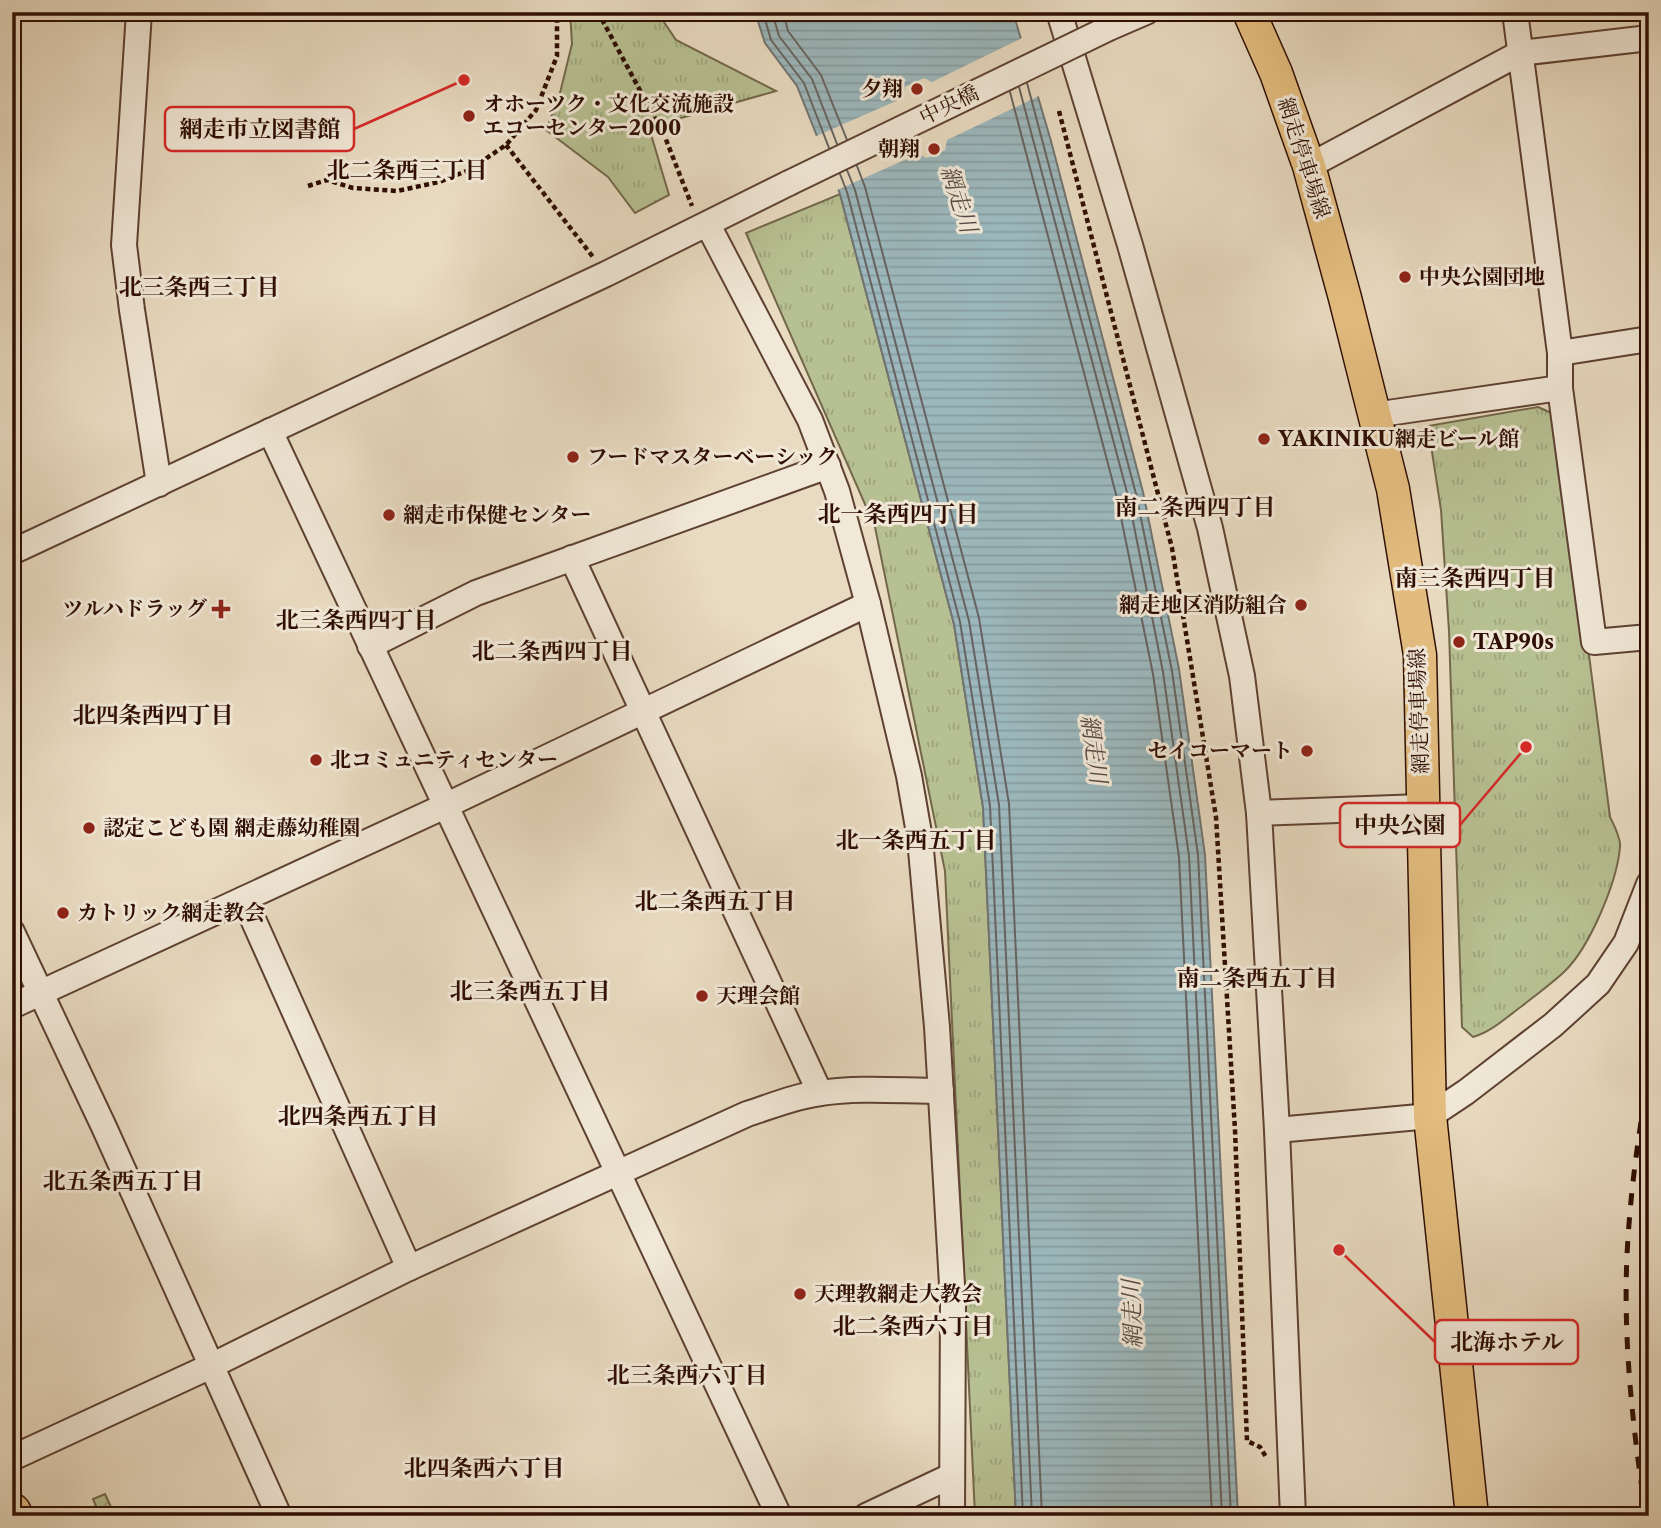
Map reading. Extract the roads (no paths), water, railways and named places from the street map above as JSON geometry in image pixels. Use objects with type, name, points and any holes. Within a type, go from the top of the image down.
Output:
[{"type":"main road","name":"網走停車場線","points":[[1249,12],[1276,73],[1309,166],[1345,298],[1393,489],[1420,655],[1430,1116],[1472,1516]]},
{"type":"street","points":[[139,12],[124,245],[159,484]]},
{"type":"street","points":[[1059,12],[1130,245],[1210,528],[1242,676],[1259,813],[1277,1130],[1293,1516]]},
{"type":"street","name":"中央橋","points":[[12,552],[606,274],[1146,12]]},
{"type":"street","points":[[1515,12],[1560,353],[1560,388],[1594,642],[1649,637]]},
{"type":"street","points":[[1309,166],[1520,53],[1649,38]]},
{"type":"street","points":[[708,225],[810,420],[828,466],[868,604],[909,776],[920,839],[941,1091],[953,1302],[952,1516]]},
{"type":"street","points":[[1560,353],[1649,339]]},
{"type":"street","points":[[1374,415],[1560,388]]},
{"type":"street","points":[[270,432],[779,1516]]},
{"type":"street","points":[[370,646],[476,593],[828,466]]},
{"type":"street","points":[[572,558],[820,1093]]},
{"type":"street","points":[[12,1006],[445,806],[868,604]]},
{"type":"street","points":[[1259,813],[1422,807]]},
{"type":"street","points":[[1277,1130],[1430,1116],[1466,1092],[1553,1025],[1598,984],[1626,943],[1649,884]]},
{"type":"street","points":[[244,899],[409,1268]]},
{"type":"street","points":[[12,932],[279,1516]]},
{"type":"street","points":[[12,1458],[211,1366],[409,1268],[747,1114],[793,1098],[820,1093],[847,1090],[941,1091]]},
{"type":"street","points":[[866,1516],[951,1476]]},
{"type":"water","name":"網走川","points":[[755,12],[1013,12],[1051,141],[1143,492],[1179,669],[1205,855],[1238,1516],[1016,1516],[983,807],[954,624],[840,194],[797,86],[765,43]]},
{"type":"railway","points":[[1646,1516],[1630,1386],[1626,1288],[1632,1188],[1649,1075]]},
{"type":"place","name":"網走市立図書館","points":[[464,80]]},
{"type":"place","name":"夕翔","points":[[917,89]]},
{"type":"place","name":"オホーツク・文化交流施設 エコーセンター2000","points":[[469,116]]},
{"type":"place","name":"朝翔","points":[[934,149]]},
{"type":"place","name":"中央公園団地","points":[[1405,277]]},
{"type":"place","name":"YAKINIKU網走ビール館","points":[[1264,439]]},
{"type":"place","name":"フードマスターベーシック","points":[[573,457]]},
{"type":"place","name":"網走市保健センター","points":[[389,515]]},
{"type":"place","name":"網走地区消防組合","points":[[1301,605]]},
{"type":"place","name":"ツルハドラッグ","points":[[221,609]]},
{"type":"place","name":"TAP90s","points":[[1459,642]]},
{"type":"place","name":"中央公園","points":[[1526,747]]},
{"type":"place","name":"セイコーマート","points":[[1307,751]]},
{"type":"place","name":"北コミュニティセンター","points":[[316,760]]},
{"type":"place","name":"認定こども園 網走藤幼稚園","points":[[89,828]]},
{"type":"place","name":"カトリック網走教会","points":[[63,913]]},
{"type":"place","name":"天理会館","points":[[702,996]]},
{"type":"place","name":"北海ホテル","points":[[1339,1250]]},
{"type":"place","name":"天理教網走大教会","points":[[800,1294]]},
{"type":"district","name":"北二条西三丁目","points":[[407,170]]},
{"type":"district","name":"北三条西三丁目","points":[[199,287]]},
{"type":"district","name":"南二条西四丁目","points":[[1195,507]]},
{"type":"district","name":"北一条西四丁目","points":[[898,514]]},
{"type":"district","name":"南三条西四丁目","points":[[1475,578]]},
{"type":"district","name":"北三条西四丁目","points":[[356,620]]},
{"type":"district","name":"北二条西四丁目","points":[[552,651]]},
{"type":"district","name":"北四条西四丁目","points":[[153,715]]},
{"type":"district","name":"北一条西五丁目","points":[[916,840]]},
{"type":"district","name":"北二条西五丁目","points":[[715,901]]},
{"type":"district","name":"南二条西五丁目","points":[[1257,978]]},
{"type":"district","name":"北三条西五丁目","points":[[530,991]]},
{"type":"district","name":"北四条西五丁目","points":[[358,1116]]},
{"type":"district","name":"北五条西五丁目","points":[[123,1181]]},
{"type":"district","name":"北二条西六丁目","points":[[913,1326]]},
{"type":"district","name":"北三条西六丁目","points":[[687,1375]]},
{"type":"district","name":"北四条西六丁目","points":[[484,1468]]}]
